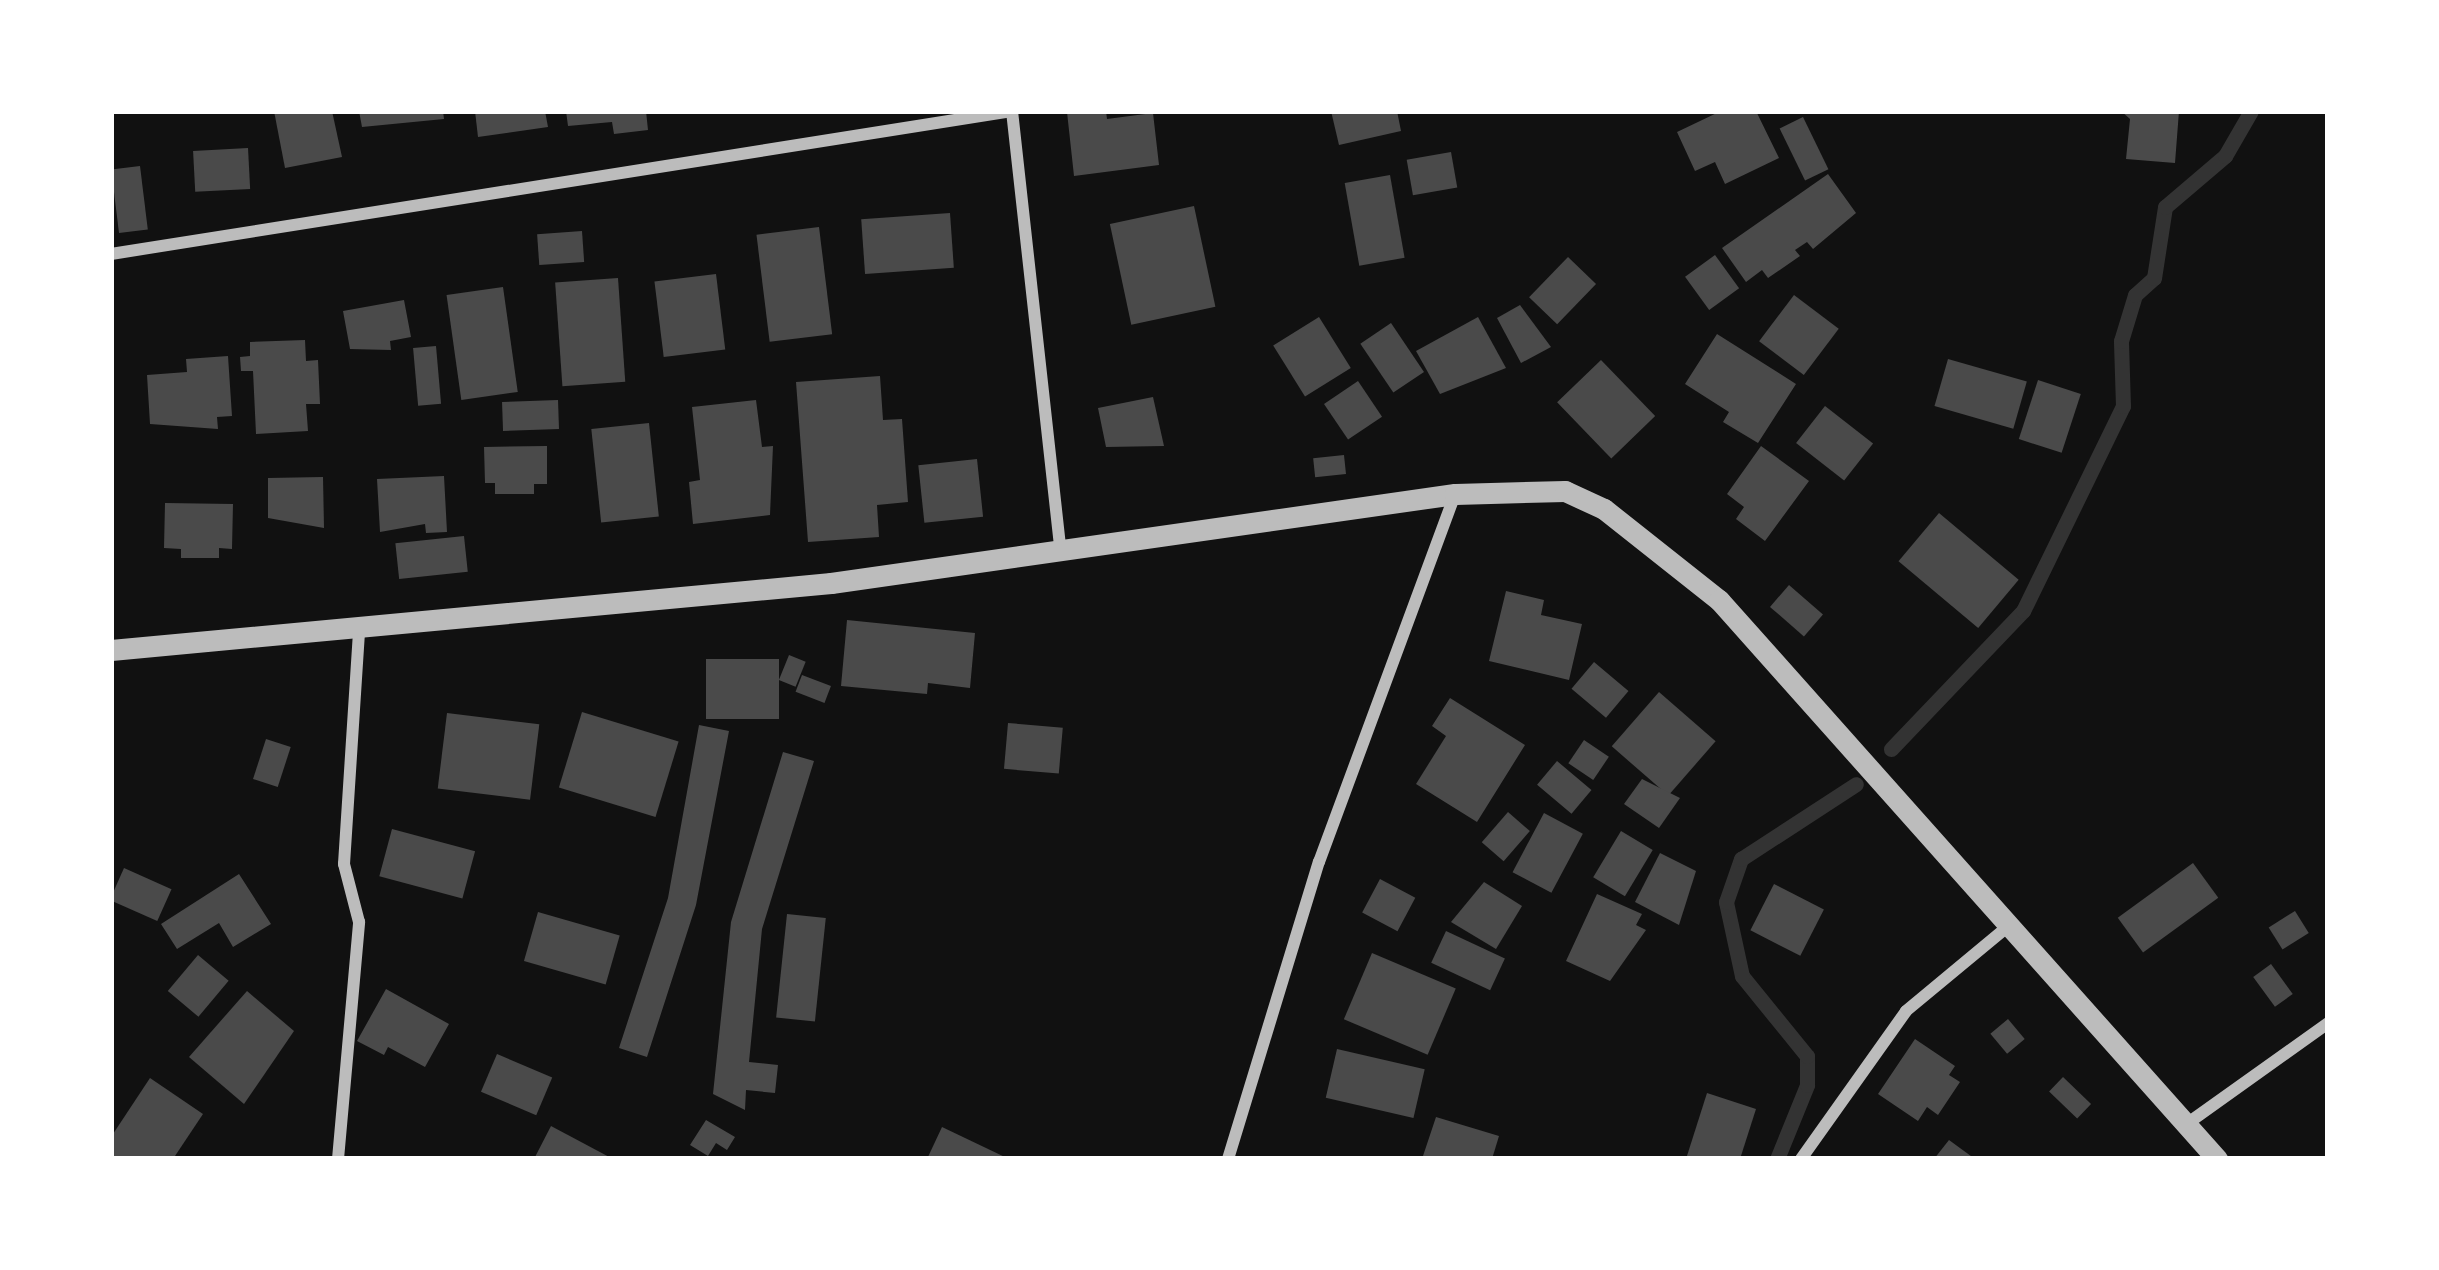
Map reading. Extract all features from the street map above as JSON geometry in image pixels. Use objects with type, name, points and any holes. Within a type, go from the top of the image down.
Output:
[{"type":"street","points":[[111,254],[1012,111],[1060,549]]},
{"type":"street","points":[[111,650],[831,583],[1455,494],[1565,491],[1677,562],[2218,1159]]},
{"type":"street","points":[[1228,1159],[1319,862],[1455,494]]},
{"type":"street","points":[[338,1159],[359,922],[344,864],[359,629]]},
{"type":"street","points":[[1801,1159],[1906,1011],[2007,927]]},
{"type":"street","points":[[2188,1123],[2328,1023]]},
{"type":"building","points":[[274,111],[332,111],[342,157],[285,168]]},
{"type":"building","points":[[359,111],[443,111],[444,119],[362,127]]},
{"type":"building","points":[[475,111],[545,111],[548,127],[478,137]]},
{"type":"building","points":[[566,111],[646,111],[648,130],[614,134],[612,122],[568,126]]},
{"type":"building","points":[[1106,111],[1107,119],[1153,113],[1159,165],[1074,176],[1067,112]]},
{"type":"building","points":[[1331,111],[1397,111],[1401,131],[1339,145]]},
{"type":"building","points":[[1721,111],[1756,111],[1779,158],[1725,184],[1715,162],[1695,171],[1677,132]]},
{"type":"building","points":[[2121,111],[2179,111],[2175,163],[2126,159],[2130,119]]},
{"type":"building","points":[[1803,117],[1828,169],[1805,181],[1780,128]]},
{"type":"building","points":[[248,148],[250,189],[195,192],[193,151]]},
{"type":"building","points":[[1451,152],[1457,187],[1413,195],[1407,160]]},
{"type":"building","points":[[140,166],[148,230],[119,233],[111,170]]},
{"type":"building","points":[[1828,174],[1856,213],[1813,249],[1807,242],[1795,250],[1800,256],[1768,278],[1762,270],[1746,282],[1722,248]]},
{"type":"building","points":[[1390,175],[1405,258],[1359,266],[1345,183]]},
{"type":"building","points":[[1194,206],[1215,307],[1131,325],[1110,224]]},
{"type":"building","points":[[950,213],[954,268],[865,274],[861,219]]},
{"type":"building","points":[[819,227],[832,334],[770,342],[756,235]]},
{"type":"building","points":[[582,231],[584,262],[539,265],[537,234]]},
{"type":"building","points":[[1715,255],[1739,288],[1709,310],[1685,277]]},
{"type":"building","points":[[1568,257],[1596,284],[1557,324],[1529,297]]},
{"type":"building","points":[[716,274],[725,349],[664,357],[654,282]]},
{"type":"building","points":[[618,278],[625,382],[562,386],[555,282]]},
{"type":"building","points":[[503,287],[518,392],[461,400],[447,295]]},
{"type":"building","points":[[1794,295],[1839,329],[1804,375],[1759,341]]},
{"type":"building","points":[[404,300],[411,337],[390,341],[391,350],[350,349],[343,311]]},
{"type":"building","points":[[1520,305],[1551,347],[1521,363],[1497,318]]},
{"type":"building","points":[[1319,317],[1351,368],[1305,396],[1273,346]]},
{"type":"building","points":[[1478,317],[1506,368],[1440,394],[1416,351]]},
{"type":"building","points":[[1391,323],[1424,372],[1393,393],[1360,344]]},
{"type":"building","points":[[1717,334],[1796,384],[1758,443],[1723,422],[1729,412],[1685,384]]},
{"type":"building","points":[[305,340],[306,361],[318,360],[320,404],[306,404],[308,431],[256,434],[253,371],[241,371],[240,357],[250,356],[250,342]]},
{"type":"building","points":[[436,346],[441,404],[418,406],[413,348]]},
{"type":"building","points":[[228,356],[232,416],[217,417],[218,429],[150,424],[147,375],[187,372],[186,359]]},
{"type":"building","points":[[1948,359],[2027,382],[2013,429],[1934,406]]},
{"type":"building","points":[[1601,360],[1655,416],[1611,458],[1557,402]]},
{"type":"building","points":[[880,376],[883,420],[902,419],[908,502],[877,505],[879,537],[808,542],[796,382]]},
{"type":"building","points":[[2038,380],[2081,394],[2062,453],[2019,439]]},
{"type":"building","points":[[1358,381],[1382,417],[1348,440],[1324,404]]},
{"type":"building","points":[[1153,397],[1164,446],[1106,447],[1098,408]]},
{"type":"building","points":[[558,400],[559,429],[503,431],[502,402]]},
{"type":"building","points":[[756,400],[762,447],[773,446],[770,515],[693,524],[689,482],[700,480],[692,407]]},
{"type":"building","points":[[1825,406],[1873,444],[1844,481],[1796,443]]},
{"type":"building","points":[[649,423],[659,516],[601,523],[591,429]]},
{"type":"building","points":[[547,446],[547,484],[534,484],[534,494],[495,494],[495,483],[485,483],[484,447]]},
{"type":"building","points":[[1761,446],[1809,481],[1765,541],[1736,519],[1744,507],[1727,494]]},
{"type":"building","points":[[1344,455],[1346,474],[1315,477],[1313,458]]},
{"type":"building","points":[[977,459],[983,517],[924,523],[918,465]]},
{"type":"building","points":[[444,476],[447,532],[426,533],[425,524],[380,532],[377,479]]},
{"type":"building","points":[[323,477],[324,528],[268,518],[268,478]]},
{"type":"building","points":[[165,503],[233,504],[232,549],[219,548],[219,558],[181,558],[181,549],[164,548]]},
{"type":"building","points":[[1939,513],[2019,580],[1978,628],[1899,561]]},
{"type":"building","points":[[464,536],[468,572],[399,579],[395,543]]},
{"type":"building","points":[[1789,585],[1823,615],[1804,636],[1770,607]]},
{"type":"building","points":[[1506,591],[1544,600],[1541,615],[1582,624],[1569,680],[1489,661]]},
{"type":"building","points":[[847,620],[975,633],[970,688],[928,683],[927,694],[841,686]]},
{"type":"building","points":[[789,655],[806,662],[796,687],[779,680]]},
{"type":"building","points":[[706,659],[779,659],[779,719],[706,719]]},
{"type":"building","points":[[1594,662],[1628,691],[1606,718],[1572,689]]},
{"type":"building","points":[[802,675],[831,686],[824,703],[796,692]]},
{"type":"building","points":[[1659,692],[1716,741],[1668,796],[1612,746]]},
{"type":"building","points":[[1450,698],[1525,745],[1477,822],[1416,784],[1446,736],[1432,726]]},
{"type":"building","points":[[582,712],[679,742],[655,817],[559,788]]},
{"type":"building","points":[[447,713],[539,724],[530,800],[438,788]]},
{"type":"building","points":[[1008,723],[1063,728],[1059,774],[1004,769]]},
{"type":"building","points":[[699,725],[729,731],[696,905],[647,1057],[619,1048],[668,898]]},
{"type":"building","points":[[266,739],[291,747],[278,787],[253,779]]},
{"type":"building","points":[[1584,740],[1609,757],[1593,780],[1568,763]]},
{"type":"building","points":[[783,752],[814,761],[762,929],[749,1062],[778,1065],[775,1093],[746,1090],[745,1110],[713,1094],[731,922]]},
{"type":"building","points":[[1557,761],[1591,790],[1572,814],[1537,785]]},
{"type":"building","points":[[1642,779],[1680,798],[1659,828],[1624,804]]},
{"type":"building","points":[[1508,812],[1530,831],[1504,861],[1482,842]]},
{"type":"building","points":[[1544,813],[1583,834],[1551,893],[1513,872]]},
{"type":"building","points":[[392,829],[475,851],[462,899],[379,876]]},
{"type":"building","points":[[1621,831],[1653,850],[1625,896],[1593,877]]},
{"type":"building","points":[[1660,853],[1696,871],[1679,925],[1635,902]]},
{"type":"building","points":[[2193,863],[2218,898],[2143,952],[2118,918]]},
{"type":"building","points":[[124,868],[172,889],[157,921],[111,901]]},
{"type":"building","points":[[239,874],[271,924],[233,947],[219,923],[177,949],[161,924]]},
{"type":"building","points":[[1380,879],[1415,898],[1397,931],[1362,913]]},
{"type":"building","points":[[1484,882],[1522,906],[1496,949],[1451,922]]},
{"type":"building","points":[[1774,884],[1824,909],[1800,956],[1750,930]]},
{"type":"building","points":[[1597,894],[1642,914],[1636,925],[1646,930],[1610,981],[1566,961]]},
{"type":"building","points":[[2295,911],[2309,933],[2282,949],[2269,927]]},
{"type":"building","points":[[538,912],[620,935],[606,984],[524,961]]},
{"type":"building","points":[[787,914],[826,918],[815,1022],[776,1017]]},
{"type":"building","points":[[1446,931],[1505,958],[1490,990],[1431,963]]},
{"type":"building","points":[[1372,953],[1456,989],[1428,1055],[1344,1019]]},
{"type":"building","points":[[198,955],[229,981],[198,1017],[168,991]]},
{"type":"building","points":[[2271,964],[2293,994],[2275,1007],[2253,977]]},
{"type":"building","points":[[386,989],[449,1024],[425,1067],[388,1047],[384,1055],[357,1041]]},
{"type":"building","points":[[247,991],[294,1031],[244,1104],[189,1057]]},
{"type":"building","points":[[2008,1019],[2025,1039],[2007,1054],[1990,1034]]},
{"type":"building","points":[[1915,1039],[1955,1066],[1949,1075],[1960,1082],[1938,1115],[1927,1107],[1918,1121],[1878,1094]]},
{"type":"building","points":[[1337,1049],[1425,1069],[1413,1118],[1326,1098]]},
{"type":"building","points":[[497,1054],[552,1077],[536,1115],[481,1092]]},
{"type":"building","points":[[2063,1077],[2091,1104],[2077,1118],[2049,1091]]},
{"type":"building","points":[[150,1078],[203,1114],[173,1159],[111,1159],[111,1137]]},
{"type":"building","points":[[1707,1093],[1756,1109],[1740,1159],[1686,1159]]},
{"type":"building","points":[[1436,1117],[1499,1136],[1492,1159],[1422,1159]]},
{"type":"building","points":[[706,1120],[735,1137],[727,1150],[716,1143],[708,1156],[690,1145]]},
{"type":"building","points":[[551,1126],[613,1159],[534,1159]]},
{"type":"building","points":[[942,1127],[1009,1159],[927,1159]]},
{"type":"building","points":[[1949,1140],[1975,1159],[1934,1159]]},
{"type":"waterway","points":[[1891,749],[2023,611],[2123,406],[2121,341],[2135,295],[2154,278],[2165,207],[2225,156],[2251,111]]},
{"type":"waterway","points":[[1777,1159],[1807,1085],[1807,1056],[1742,976],[1726,902],[1741,859],[1856,784]]}]
